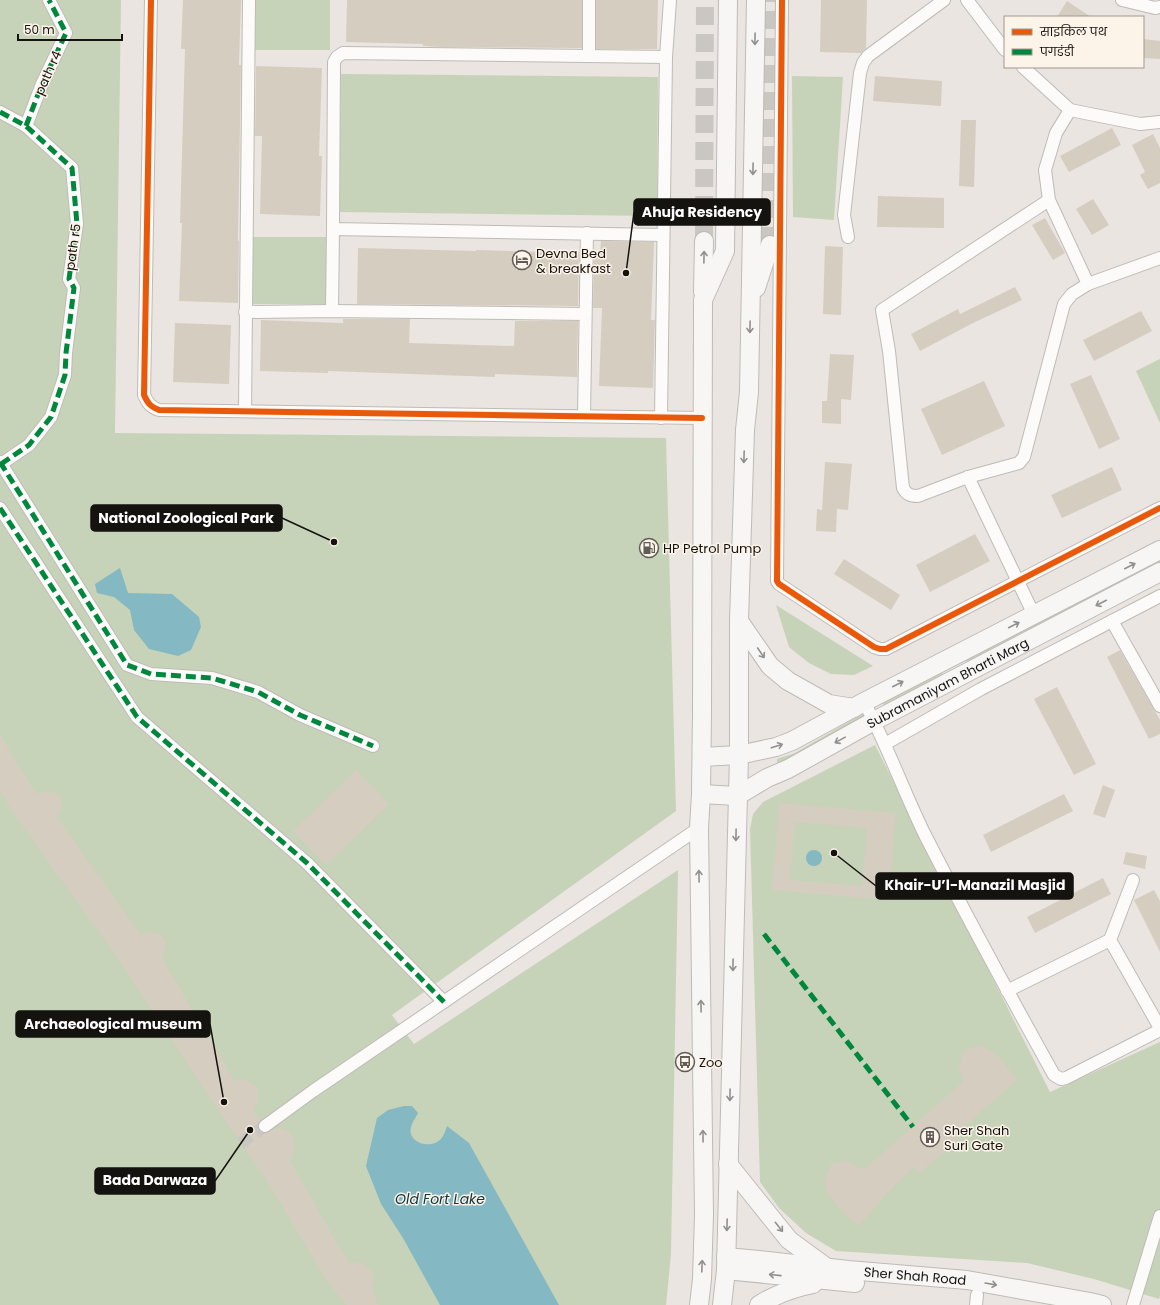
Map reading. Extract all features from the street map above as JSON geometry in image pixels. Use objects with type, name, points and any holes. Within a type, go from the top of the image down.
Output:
[{"type":"main road","points":[[703,300],[725,251],[728,0]]},
{"type":"main road","points":[[722,1305],[726,1264],[739,755],[739,621],[745,430],[749,392],[756,0]]},
{"type":"main road","points":[[699,1305],[702,1279],[704,1215],[698,828],[702,757],[702,418],[704,241]]},
{"type":"main road","points":[[751,306],[770,245]]},
{"type":"main road","name":"Subramaniyam Bharti Marg","points":[[702,757],[739,755],[776,747],[792,740],[1160,550]]},
{"type":"main road","name":"Subramaniyam Bharti Marg","points":[[737,796],[767,778],[788,769],[874,721],[1160,572]]},
{"type":"main road","points":[[739,621],[770,666],[788,681],[829,704],[859,705]]},
{"type":"main road","points":[[701,794],[737,796]]},
{"type":"main road","points":[[728,1164],[789,1240],[827,1268]]},
{"type":"main road","name":"Sher Shah Road","points":[[726,1264],[827,1268],[968,1280],[1102,1305]]},
{"type":"main road","name":"Sher Shah Road","points":[[753,1266],[841,1282],[960,1292],[977,1300],[1036,1305]]},
{"type":"main road","points":[[759,1305],[773,1296],[795,1287],[818,1283],[841,1282]]},
{"type":"street","name":"path r4","points":[[26,126],[42,84],[66,33],[49,0]]},
{"type":"street","points":[[151,0],[144,396],[152,407],[159,410],[702,418]]},
{"type":"street","points":[[245,411],[248,0]]},
{"type":"street","points":[[589,0],[589,56]]},
{"type":"street","points":[[661,418],[666,57],[670,0]]},
{"type":"street","points":[[782,0],[777,581],[779,584],[874,647],[886,649],[1160,508]]},
{"type":"street","points":[[848,237],[844,215],[860,73],[863,63],[868,56],[944,0]]},
{"type":"street","points":[[967,0],[1004,49]]},
{"type":"street","points":[[1122,0],[1155,8],[1160,7]]},
{"type":"street","points":[[332,311],[334,62],[337,57],[340,55],[351,54],[666,57]]},
{"type":"street","points":[[1024,68],[1070,110],[1140,124],[1160,122]]},
{"type":"street","points":[[1070,110],[1056,133],[1045,170],[1048,200],[1088,284]]},
{"type":"street","name":"path r5","points":[[0,112],[26,126],[72,168],[78,224],[69,279],[74,288],[66,353],[65,375],[51,417],[29,445],[0,463]]},
{"type":"street","points":[[1048,200],[882,310],[903,488],[906,493],[911,496],[918,496],[968,477],[1019,463],[1024,457],[1064,304],[1072,294],[1088,284],[1160,258]]},
{"type":"street","points":[[333,229],[663,235]]},
{"type":"street","points":[[584,416],[587,233]]},
{"type":"street","points":[[245,312],[332,311],[585,314]]},
{"type":"street","points":[[0,463],[127,665],[151,674],[212,678],[258,692],[300,715],[373,746]]},
{"type":"street","points":[[968,477],[1034,615]]},
{"type":"street","points":[[0,508],[137,717],[307,863],[444,1002]]},
{"type":"street","points":[[885,744],[982,689],[1160,596]]},
{"type":"street","points":[[1112,621],[1160,706]]},
{"type":"street","points":[[859,705],[874,721],[926,836],[1007,991],[1057,1078],[1066,1078],[1160,1029],[1110,940]]},
{"type":"street","points":[[265,1126],[313,1091],[698,828]]},
{"type":"street","points":[[1007,991],[1110,940],[1133,880]]},
{"type":"street","points":[[1133,1305],[1160,1216]]},
{"type":"green space","points":[[0,0],[121,0],[115,433],[666,438],[676,811],[392,1015],[414,1044],[678,870],[671,1254],[666,1305],[0,1305]]},
{"type":"green space","points":[[255,0],[330,0],[330,50],[255,50]]},
{"type":"green space","points":[[341,74],[658,77],[657,216],[339,212]]},
{"type":"green space","points":[[792,76],[843,77],[834,220],[793,217]]},
{"type":"green space","points":[[252,237],[327,237],[327,304],[253,304]]},
{"type":"green space","points":[[1160,359],[1160,423],[1136,371]]},
{"type":"green space","points":[[1160,557],[1160,564],[967,663],[965,659]]},
{"type":"green space","points":[[776,605],[873,666],[854,675],[831,674],[809,663],[789,647]]},
{"type":"green space","points":[[941,671],[943,676],[885,707],[882,703]]},
{"type":"green space","points":[[862,714],[865,716],[787,761],[777,763],[777,759],[795,753]]},
{"type":"green space","points":[[875,745],[1050,1092],[1160,1042],[1159,1299],[1094,1279],[1027,1263],[836,1251],[806,1233],[779,1208],[760,1182],[750,829],[753,814],[763,802]]},
{"type":"water","points":[[120,568],[128,593],[172,594],[199,617],[201,627],[191,650],[178,656],[149,649],[134,630],[130,610],[114,597],[97,593],[95,584]]},
{"type":"water","points":[[814,850],[821,855],[822,858],[817,865],[814,866],[807,861],[806,858],[811,851]]},
{"type":"water","name":"Old Fort Lake","points":[[404,1106],[412,1106],[418,1113],[412,1125],[411,1132],[412,1137],[415,1140],[423,1144],[433,1144],[439,1141],[445,1133],[447,1126],[469,1143],[559,1305],[440,1305],[403,1238],[381,1204],[366,1166],[377,1118],[388,1110]]},
{"type":"building","points":[[183,0],[241,0],[239,65],[241,65],[238,303],[179,301],[185,49],[181,49]]},
{"type":"building","points":[[347,0],[582,0],[582,48],[443,47],[423,46],[423,44],[346,42]]},
{"type":"building","points":[[596,0],[658,0],[657,49],[596,49]]},
{"type":"building","points":[[821,0],[867,0],[866,48],[861,53],[820,52]]},
{"type":"building","points":[[1067,1],[1090,16],[1058,16]]},
{"type":"building","points":[[1144,39],[1160,41],[1160,59],[1144,58]]},
{"type":"building","points":[[256,66],[322,68],[319,156],[322,156],[320,216],[260,214],[262,136],[255,136]]},
{"type":"building","points":[[875,76],[942,81],[941,106],[873,101]]},
{"type":"building","points":[[961,120],[976,120],[974,187],[959,186]]},
{"type":"building","points":[[1112,128],[1121,145],[1069,172],[1060,156]]},
{"type":"building","points":[[1153,134],[1160,148],[1160,183],[1148,189],[1140,175],[1145,172],[1132,145]]},
{"type":"building","points":[[878,196],[944,198],[944,228],[877,227]]},
{"type":"building","points":[[1093,199],[1109,225],[1092,235],[1076,209]]},
{"type":"building","points":[[1045,218],[1065,253],[1053,260],[1032,225]]},
{"type":"building","points":[[601,241],[654,242],[651,320],[655,320],[653,388],[599,386],[602,308],[593,308],[594,253],[600,253]]},
{"type":"building","points":[[825,246],[843,247],[841,315],[823,314]]},
{"type":"building","points":[[358,248],[579,253],[578,306],[357,304]]},
{"type":"building","points":[[1015,287],[1022,300],[973,323],[920,351],[911,334],[958,309],[960,314]]},
{"type":"building","points":[[1141,311],[1152,331],[1094,361],[1083,340]]},
{"type":"building","points":[[343,319],[410,319],[409,343],[514,346],[515,321],[578,321],[577,377],[495,374],[495,377],[328,371],[328,373],[260,371],[261,320],[343,323]]},
{"type":"building","points":[[175,323],[231,325],[229,384],[173,382]]},
{"type":"building","points":[[830,354],[854,355],[851,400],[841,399],[841,424],[822,423],[822,401],[827,401]]},
{"type":"building","points":[[1091,375],[1120,439],[1099,449],[1070,384]]},
{"type":"building","points":[[984,381],[1005,426],[942,455],[921,409]]},
{"type":"building","points":[[825,462],[852,464],[848,510],[837,509],[836,532],[816,531],[817,509],[822,510]]},
{"type":"building","points":[[1112,467],[1122,490],[1062,518],[1051,495]]},
{"type":"building","points":[[975,534],[990,561],[930,592],[916,565]]},
{"type":"building","points":[[844,559],[900,595],[891,610],[834,574]]},
{"type":"building","points":[[1120,650],[1160,720],[1160,734],[1149,739],[1107,657]]},
{"type":"building","points":[[1057,687],[1096,764],[1074,775],[1034,699]]},
{"type":"building","points":[[0,735],[36,794],[48,791],[59,795],[62,807],[56,816],[140,934],[149,932],[158,933],[165,942],[162,959],[234,1080],[245,1080],[257,1087],[259,1099],[253,1109],[260,1120],[258,1123],[259,1130],[262,1133],[265,1133],[279,1128],[288,1131],[293,1138],[294,1150],[290,1161],[349,1264],[359,1262],[372,1271],[374,1279],[371,1288],[378,1305],[347,1305],[329,1284],[266,1179],[210,1098],[124,967],[15,815],[0,791]]},
{"type":"building","points":[[356,770],[389,804],[326,865],[293,831]]},
{"type":"building","points":[[1103,785],[1115,790],[1105,818],[1093,814]]},
{"type":"building","points":[[1064,794],[1073,811],[991,852],[983,835]]},
{"type":"building","points":[[779,803],[896,813],[888,900],[772,890]],"holes":[[[795,822],[867,828],[862,886],[790,880]]]},
{"type":"building","points":[[1126,852],[1147,856],[1145,869],[1123,864]]},
{"type":"building","points":[[1103,878],[1111,894],[1035,933],[1027,917]]},
{"type":"building","points":[[1154,890],[1160,901],[1160,952],[1134,900]]},
{"type":"building","name":"Sher Shah Suri Gate","points":[[980,1045],[996,1054],[1017,1080],[955,1134],[960,1139],[919,1173],[914,1167],[884,1196],[859,1226],[843,1212],[828,1194],[824,1178],[832,1164],[846,1161],[864,1170],[963,1082],[958,1067],[964,1051]]},
{"type":"tunnel","points":[[704,241],[705,0]]},
{"type":"tunnel","points":[[770,245],[772,0]]},
{"type":"tunnel","points":[[241,1143],[265,1126]]},
{"type":"marked path","points":[[26,126],[42,84],[66,33],[49,0]]},
{"type":"marked path","points":[[0,112],[26,126],[72,168],[77,224],[69,279],[74,288],[66,353],[65,375],[51,417],[29,445],[1,464]]},
{"type":"marked path","points":[[0,462],[127,665],[151,674],[212,678],[258,692],[300,715],[373,746]]},
{"type":"marked path","points":[[0,508],[137,717],[307,863],[444,1002]]},
{"type":"marked path","points":[[764,934],[913,1127]]},
{"type":"cycle path","points":[[151,0],[144,395],[148,403],[159,410],[702,418]]},
{"type":"cycle path","points":[[782,0],[777,581],[779,584],[874,647],[886,649],[1160,508]]},
{"type":"place","name":"Devna Bed & breakfast","points":[[522,260]]},
{"type":"place","name":"Ahuja Residency","points":[[626,273]]},
{"type":"place","name":"National Zoological Park","points":[[334,542]]},
{"type":"place","name":"HP Petrol Pump","points":[[649,548]]},
{"type":"place","name":"Khair-U’l-Manazil Masjid","points":[[834,853]]},
{"type":"place","name":"Zoo","points":[[685,1062]]},
{"type":"place","name":"Archaeological museum","points":[[224,1102]]},
{"type":"place","name":"Bada Darwaza","points":[[250,1130]]},
{"type":"place","name":"Sher Shah Suri Gate","points":[[930,1137]]}]
